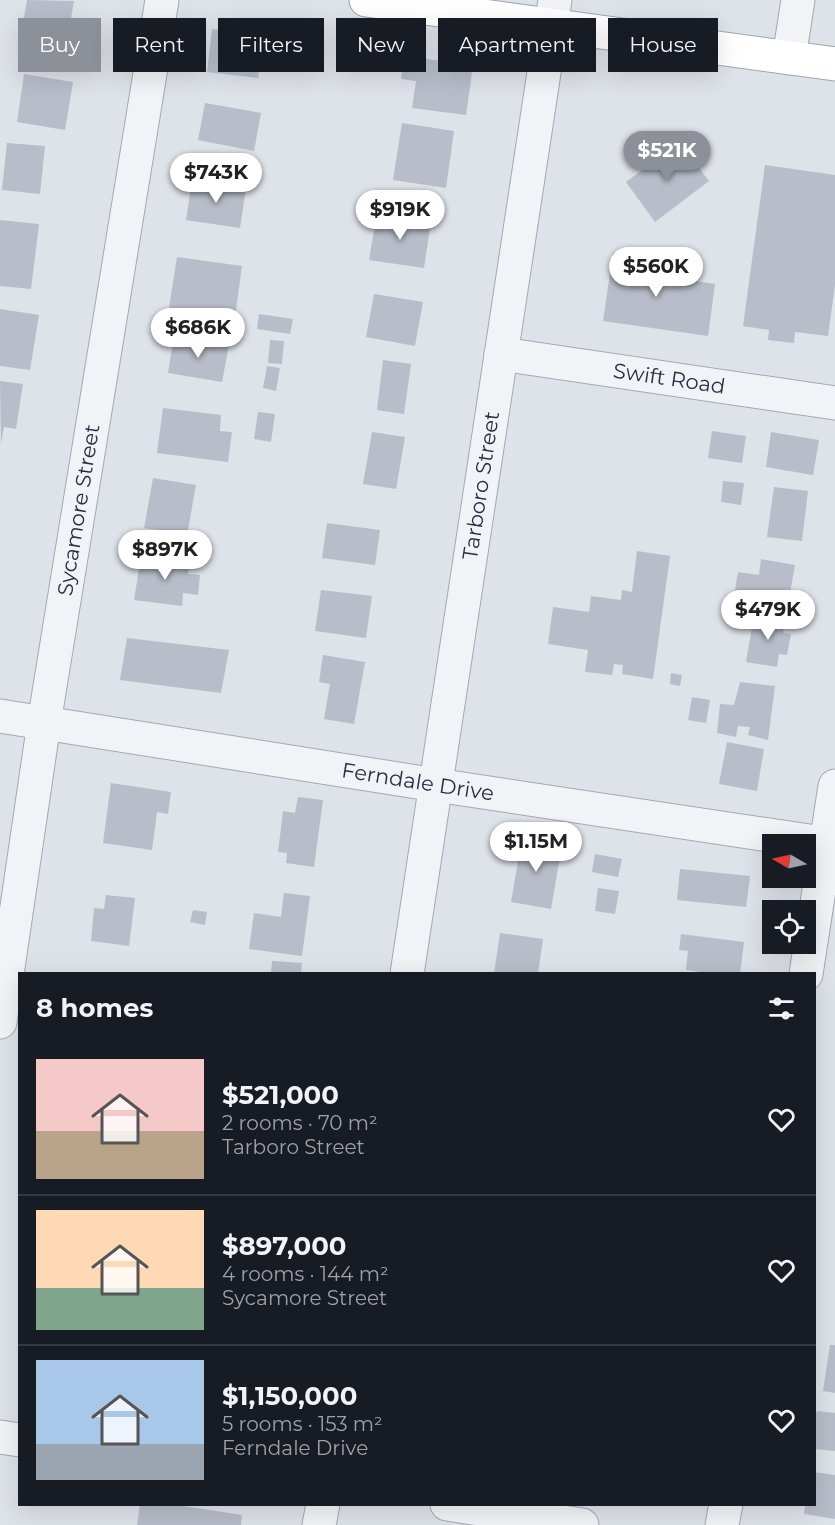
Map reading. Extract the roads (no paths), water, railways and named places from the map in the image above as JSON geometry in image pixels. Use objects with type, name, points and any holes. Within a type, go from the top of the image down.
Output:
[{"type":"main road","points":[[366,0],[552,13],[789,58],[835,64]]},
{"type":"street","name":"Sycamore Street","points":[[0,1022],[44,723],[162,0]]},
{"type":"street","points":[[789,58],[798,0]]},
{"type":"street","name":"Tarboro Street","points":[[407,972],[552,13]]},
{"type":"street","name":"Swift Road","points":[[501,354],[835,403]]},
{"type":"street","name":"Ferndale Drive","points":[[0,716],[436,785],[831,844]]},
{"type":"street","points":[[806,972],[831,844],[835,786]]},
{"type":"street","points":[[0,1437],[18,1440]]},
{"type":"street","points":[[320,1525],[323,1506]]},
{"type":"street","points":[[460,1506],[582,1525]]},
{"type":"street","points":[[722,1525],[726,1506]]}]
